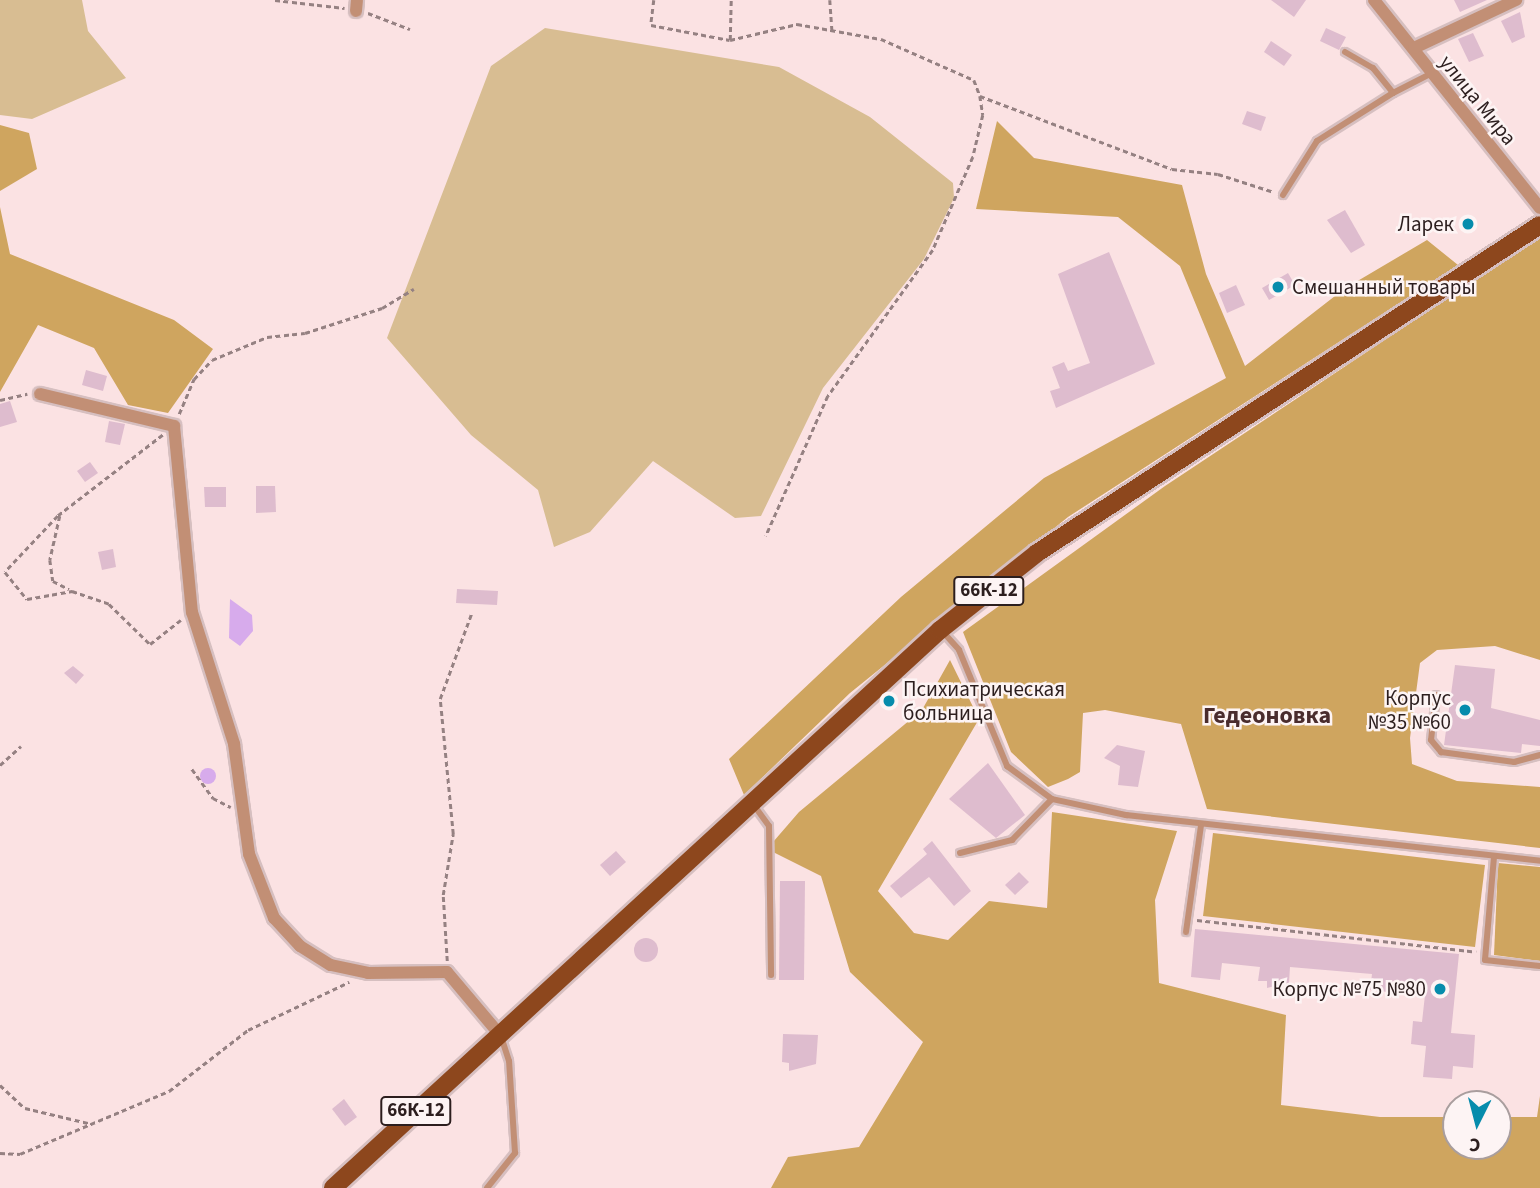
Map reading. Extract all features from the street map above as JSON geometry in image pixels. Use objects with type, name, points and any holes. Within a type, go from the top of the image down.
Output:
[{"type":"main road","name":"66К-12","points":[[333,1188],[940,629],[1037,553],[1540,225]]},
{"type":"street","name":"улица Мира","points":[[1374,0],[1414,48],[1430,74],[1540,208]]},
{"type":"street","name":"улица Мира","points":[[1414,48],[1516,0]]},
{"type":"street","points":[[40,394],[174,426],[192,612],[234,744],[248,854],[274,918],[300,946],[331,965],[368,973],[447,972],[500,1035]]},
{"type":"lane","points":[[1345,52],[1373,68],[1393,93]]},
{"type":"lane","points":[[1283,195],[1317,141],[1393,93],[1430,74]]},
{"type":"lane","points":[[940,629],[959,650],[1007,766],[1052,799],[1201,825],[1540,861]]},
{"type":"lane","points":[[1436,695],[1430,740],[1441,752],[1514,762],[1540,755]]},
{"type":"lane","points":[[960,853],[1012,840],[1052,799]]},
{"type":"lane","points":[[752,803],[769,826],[771,975]]},
{"type":"lane","points":[[1186,932],[1201,825]]},
{"type":"lane","points":[[1494,857],[1485,960],[1540,966]]},
{"type":"lane","points":[[487,1188],[515,1153],[509,1061],[500,1035]]},
{"type":"path","points":[[275,0],[357,6],[410,29]]},
{"type":"path","points":[[654,0],[651,25],[730,40],[797,24],[881,39],[904,54],[944,63],[974,80],[980,96],[983,115],[973,157],[933,250],[828,396],[766,536]]},
{"type":"path","points":[[730,40],[731,0]]},
{"type":"path","points":[[830,0],[832,30]]},
{"type":"path","points":[[980,96],[1172,169],[1218,174],[1283,195]]},
{"type":"path","points":[[0,575],[60,515],[174,426],[194,379],[212,360],[267,337],[305,333],[382,308],[414,289]]},
{"type":"path","points":[[0,400],[40,394]]},
{"type":"path","points":[[60,515],[50,560],[53,581],[72,591],[110,604],[150,644],[192,612]]},
{"type":"path","points":[[5,572],[27,599],[72,591]]},
{"type":"path","points":[[447,972],[443,895],[453,834],[440,699],[472,612]]},
{"type":"path","points":[[0,765],[21,746]]},
{"type":"path","points":[[192,769],[213,798],[241,811]]},
{"type":"path","points":[[1188,919],[1486,953]]},
{"type":"path","points":[[0,1153],[20,1154],[169,1091],[248,1030],[368,973]]},
{"type":"path","points":[[0,1085],[25,1108],[92,1124]]},
{"type":"shaded area","points":[[0,0],[82,0],[88,31],[126,78],[32,119],[0,115]]},
{"type":"shaded area","points":[[545,28],[779,67],[870,117],[953,183],[954,198],[924,259],[823,388],[761,516],[735,518],[653,461],[590,532],[554,547],[538,490],[471,435],[387,338],[491,66]]},
{"type":"shaded area","points":[[997,121],[1034,158],[1182,185],[1206,274],[1245,366],[1344,289],[1427,240],[1458,265],[1068,517],[850,693],[744,795],[729,759],[901,597],[1044,478],[1226,378],[1180,266],[1118,217],[976,209]]},
{"type":"shaded area","points":[[0,125],[29,133],[37,169],[0,191]]},
{"type":"shaded area","points":[[0,207],[10,254],[174,320],[213,349],[168,413],[128,405],[94,348],[38,325],[0,392]]},
{"type":"shaded area","points":[[1540,237],[1540,660],[1495,646],[1437,650],[1420,663],[1410,738],[1412,764],[1457,781],[1540,787],[1540,848],[1207,809],[1181,724],[1105,710],[1083,713],[1080,772],[1068,779],[1048,787],[1011,752],[963,632],[1165,486]]},
{"type":"shaded area","points":[[230,599],[252,615],[253,631],[240,646],[229,638]]},
{"type":"shaded area","points":[[950,660],[979,719],[878,891],[914,933],[948,940],[989,901],[1047,908],[1052,812],[1177,831],[1155,900],[1159,983],[1286,1015],[1281,1105],[1380,1117],[1442,1117],[1442,1160],[1512,1160],[1512,1117],[1537,1117],[1540,1096],[1540,1188],[771,1188],[788,1157],[859,1147],[923,1042],[850,972],[821,876],[767,849],[799,812],[922,710]]},
{"type":"shaded area","points":[[208,768],[214,770],[214,782],[208,784],[202,782],[200,776],[202,770]]},
{"type":"shaded area","points":[[1213,833],[1485,865],[1475,947],[1203,916]]},
{"type":"shaded area","points":[[1498,863],[1540,867],[1540,961],[1494,955]]},
{"type":"building","points":[[1271,0],[1306,0],[1294,17]]},
{"type":"building","points":[[1454,0],[1487,0],[1460,12]]},
{"type":"building","points":[[1520,12],[1525,37],[1512,43],[1501,21]]},
{"type":"building","points":[[1326,28],[1346,37],[1339,50],[1320,41]]},
{"type":"building","points":[[1473,33],[1484,56],[1469,62],[1458,39]]},
{"type":"building","points":[[1271,41],[1292,55],[1284,66],[1264,52]]},
{"type":"building","points":[[1247,111],[1266,117],[1261,131],[1242,124]]},
{"type":"building","points":[[1345,210],[1365,245],[1351,253],[1327,220]]},
{"type":"building","points":[[1109,252],[1155,364],[1056,408],[1050,391],[1060,388],[1052,367],[1064,362],[1068,371],[1090,363],[1058,274]]},
{"type":"building","name":"Смешанный товары","points":[[1288,273],[1295,285],[1269,300],[1262,288]]},
{"type":"building","points":[[1236,285],[1245,305],[1227,313],[1219,293]]},
{"type":"building","points":[[86,370],[107,376],[103,391],[82,385]]},
{"type":"building","points":[[10,401],[17,422],[0,427],[0,404]]},
{"type":"building","points":[[109,421],[125,424],[120,445],[105,442]]},
{"type":"building","points":[[90,462],[98,473],[85,482],[77,471]]},
{"type":"building","points":[[256,486],[275,486],[276,512],[256,513]]},
{"type":"building","points":[[204,487],[226,487],[226,507],[205,507]]},
{"type":"building","points":[[113,549],[116,567],[102,570],[98,552]]},
{"type":"building","points":[[457,589],[498,591],[497,605],[456,603]]},
{"type":"building","name":"Корпус №35 №60","points":[[1455,665],[1495,669],[1491,708],[1540,720],[1540,746],[1522,744],[1521,753],[1444,745]]},
{"type":"building","points":[[73,666],[84,675],[76,684],[64,673]]},
{"type":"building","points":[[1117,745],[1145,751],[1138,787],[1118,785],[1120,766],[1104,758]]},
{"type":"building","points":[[988,763],[1025,815],[996,838],[949,799]]},
{"type":"building","points":[[932,841],[971,891],[954,906],[929,877],[901,898],[890,886],[927,854],[923,849]]},
{"type":"building","points":[[616,851],[626,862],[610,876],[600,865]]},
{"type":"building","points":[[1019,872],[1029,882],[1015,895],[1005,885]]},
{"type":"building","points":[[780,881],[805,881],[804,980],[779,980]]},
{"type":"building","name":"Корпус №75 №80","points":[[1195,929],[1459,954],[1451,1033],[1475,1035],[1473,1068],[1453,1066],[1452,1079],[1423,1077],[1426,1046],[1411,1044],[1413,1021],[1422,1022],[1426,986],[1399,983],[1398,993],[1370,990],[1372,974],[1290,967],[1289,983],[1267,988],[1267,981],[1258,981],[1260,967],[1222,963],[1220,980],[1191,977]]},
{"type":"building","points":[[646,938],[654,942],[658,950],[654,958],[646,962],[638,958],[634,950],[638,942]]},
{"type":"building","points":[[783,1034],[818,1035],[816,1064],[789,1071],[789,1063],[782,1062]]},
{"type":"building","points":[[344,1099],[357,1117],[345,1126],[332,1109]]},
{"type":"place","name":"Ларек","points":[[1468,224]]},
{"type":"place","name":"Смешанный товары","points":[[1278,287]]},
{"type":"place","name":"Психиатрическая больница","points":[[889,701]]},
{"type":"place","name":"Корпус №35 №60","points":[[1465,710]]},
{"type":"place","name":"Корпус №75 №80","points":[[1440,989]]},
{"type":"district","name":"Гедеоновка","points":[[1267,716]]}]
